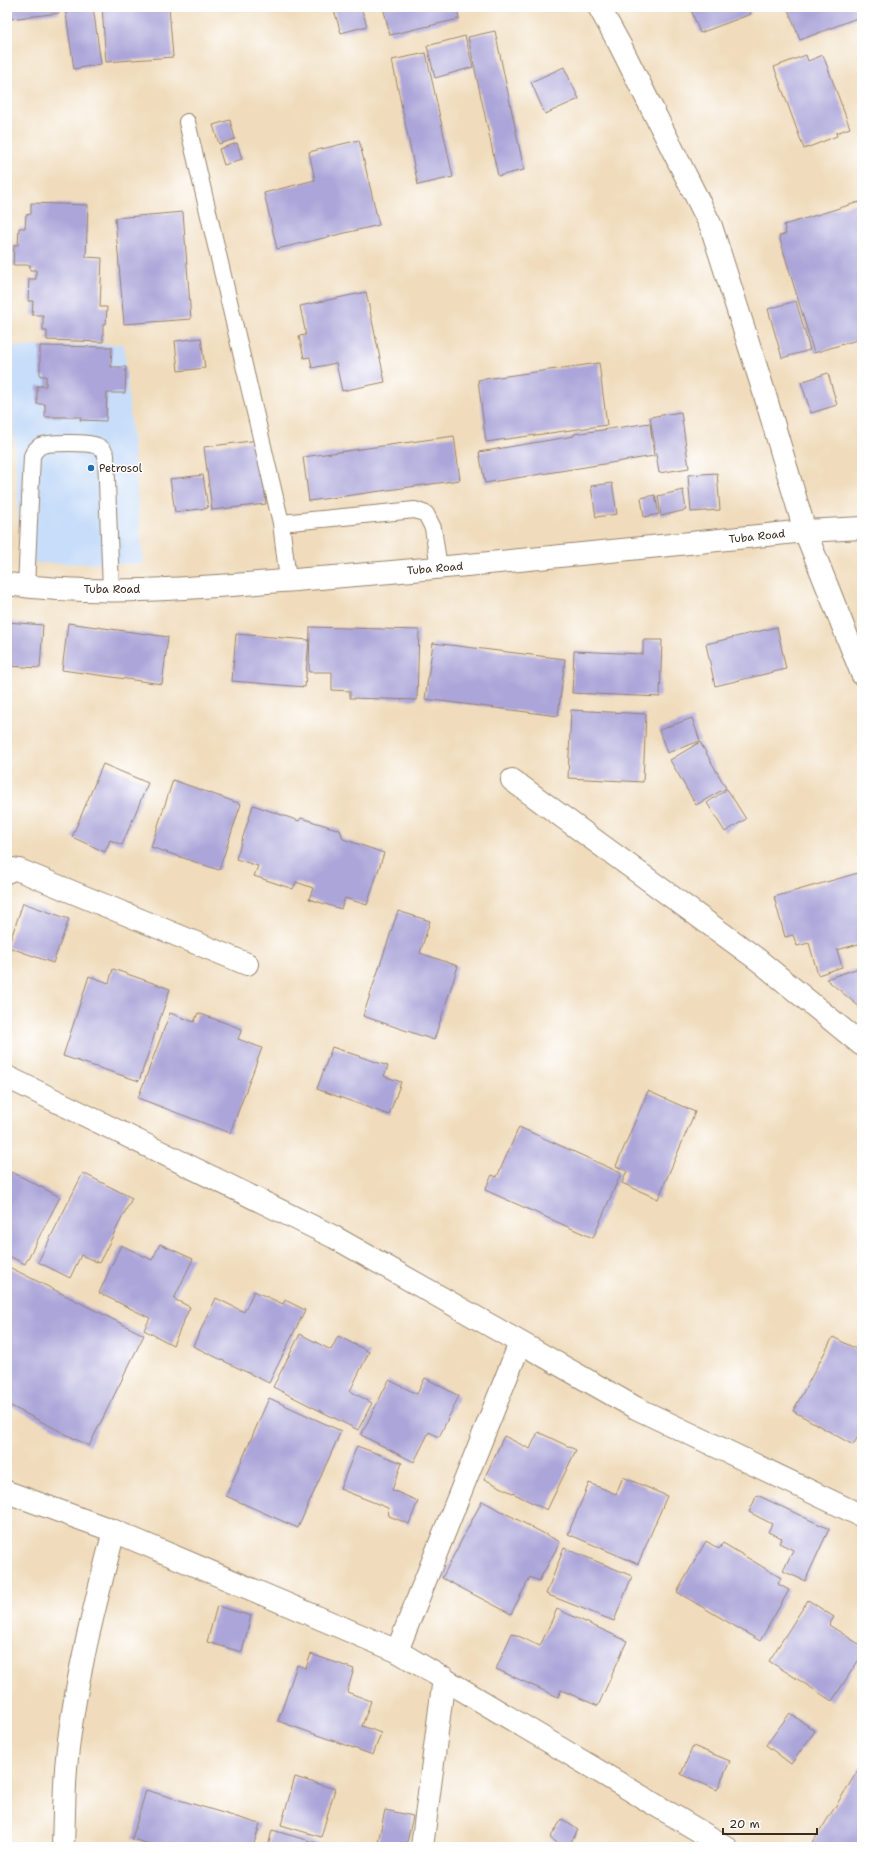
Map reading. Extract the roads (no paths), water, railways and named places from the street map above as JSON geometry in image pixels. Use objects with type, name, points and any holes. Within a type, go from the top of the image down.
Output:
[{"type":"street","points":[[599,7],[620,45],[711,226],[764,392],[805,531],[862,674]]},
{"type":"street","name":"Tuba Road","points":[[17,585],[110,590],[209,586],[439,568],[805,531],[862,528]]},
{"type":"street","points":[[512,780],[757,959],[862,1045]]},
{"type":"street","points":[[7,872],[19,870],[247,964]]},
{"type":"street","points":[[7,1078],[334,1237],[636,1408],[862,1516]]},
{"type":"street","points":[[397,1651],[520,1342]]},
{"type":"street","points":[[7,1492],[114,1531],[397,1651],[726,1847]]},
{"type":"street","points":[[63,1847],[66,1768],[73,1712],[92,1618],[114,1531]]},
{"type":"street","points":[[422,1847],[444,1678]]},
{"type":"lane","points":[[187,122],[281,523],[288,580]]},
{"type":"lane","points":[[17,585],[32,456],[35,450],[40,446],[50,444],[90,444],[101,448],[106,455],[110,590]]},
{"type":"lane","points":[[281,523],[415,510],[426,514],[433,528],[439,568]]},
{"type":"place","name":"Petrosol","points":[[91,468]]}]
